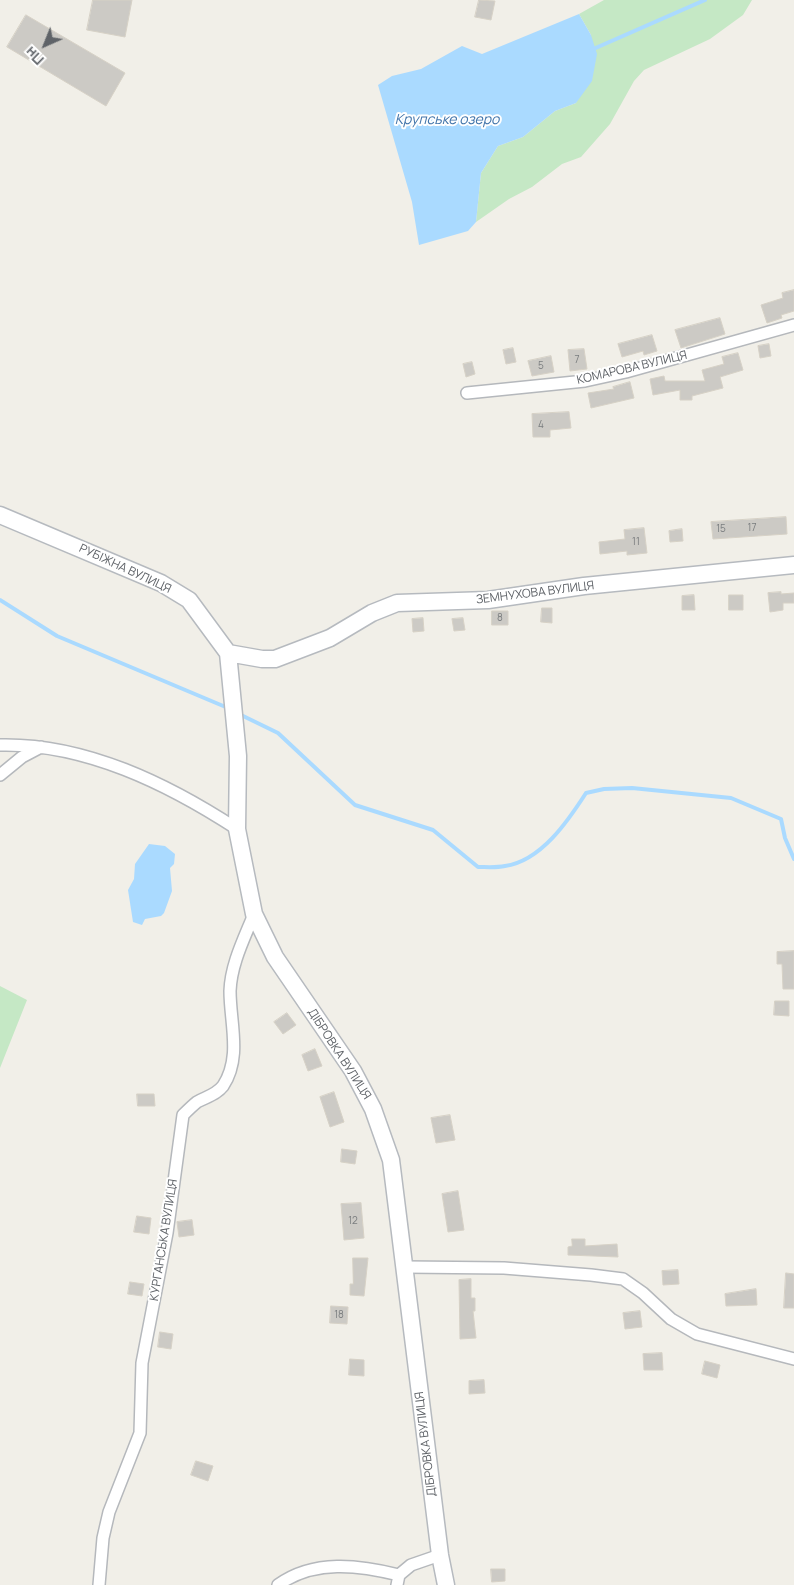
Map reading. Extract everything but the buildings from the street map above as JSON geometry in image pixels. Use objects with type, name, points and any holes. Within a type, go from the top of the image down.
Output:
[{"type":"street","name":"КОМАРОВА ВУЛИЦЯ","points":[[467,393],[585,381],[626,372],[794,325]]},
{"type":"street","name":"РУБІЖНА ВУЛИЦЯ","points":[[0,515],[161,583],[189,600],[228,653]]},
{"type":"street","name":"ЗЕМНУХОВА ВУЛИЦЯ","points":[[228,653],[262,659],[275,659],[330,638],[372,614],[397,603],[488,600],[584,586],[794,564]]},
{"type":"street","name":"ДІБРОВКА ВУЛИЦЯ","points":[[228,653],[238,756],[237,829],[254,914],[274,957],[353,1071],[373,1108],[391,1160],[440,1555],[446,1585]]},
{"type":"street","points":[[0,745],[41,747],[89,758],[162,786],[192,800],[237,829]]},
{"type":"street","points":[[0,775],[22,757],[41,747]]},
{"type":"street","name":"КУРГАНСЬКА ВУЛИЦЯ","points":[[99,1585],[103,1538],[109,1512],[140,1433],[142,1363],[167,1233],[183,1115],[199,1101],[209,1098],[222,1088],[228,1075],[234,1044],[230,990],[233,969],[254,914]]},
{"type":"street","points":[[405,1267],[504,1268],[591,1274],[622,1279],[643,1293],[671,1319],[697,1334],[794,1359]]},
{"type":"street","points":[[278,1585],[301,1574],[344,1565],[398,1580],[411,1566],[440,1555]]},
{"type":"green space","points":[[604,0],[752,0],[743,15],[710,39],[644,70],[634,81],[610,124],[581,157],[562,164],[532,187],[509,199],[476,222],[481,173],[498,146],[523,137],[555,111],[576,103],[591,35],[579,14]]},
{"type":"green space","points":[[0,986],[27,1000],[0,1068]]},
{"type":"water","name":"Крупське озеро","points":[[579,14],[591,35],[597,54],[592,81],[576,103],[555,111],[523,137],[498,146],[481,173],[476,222],[468,231],[419,245],[412,202],[378,85],[392,76],[421,69],[462,46],[482,54]]},
{"type":"water","points":[[149,844],[165,846],[175,854],[174,864],[170,868],[172,891],[164,913],[161,916],[145,919],[142,925],[133,922],[128,890],[134,879],[135,864]]},
{"type":"waterway","points":[[591,50],[705,0]]},
{"type":"waterway","points":[[0,600],[57,636],[228,708]]},
{"type":"waterway","points":[[239,714],[278,733],[355,805],[433,830],[478,867],[495,867],[518,863],[542,848],[571,816],[586,793],[604,789],[632,788],[731,798],[781,819],[785,838],[794,859]]}]
